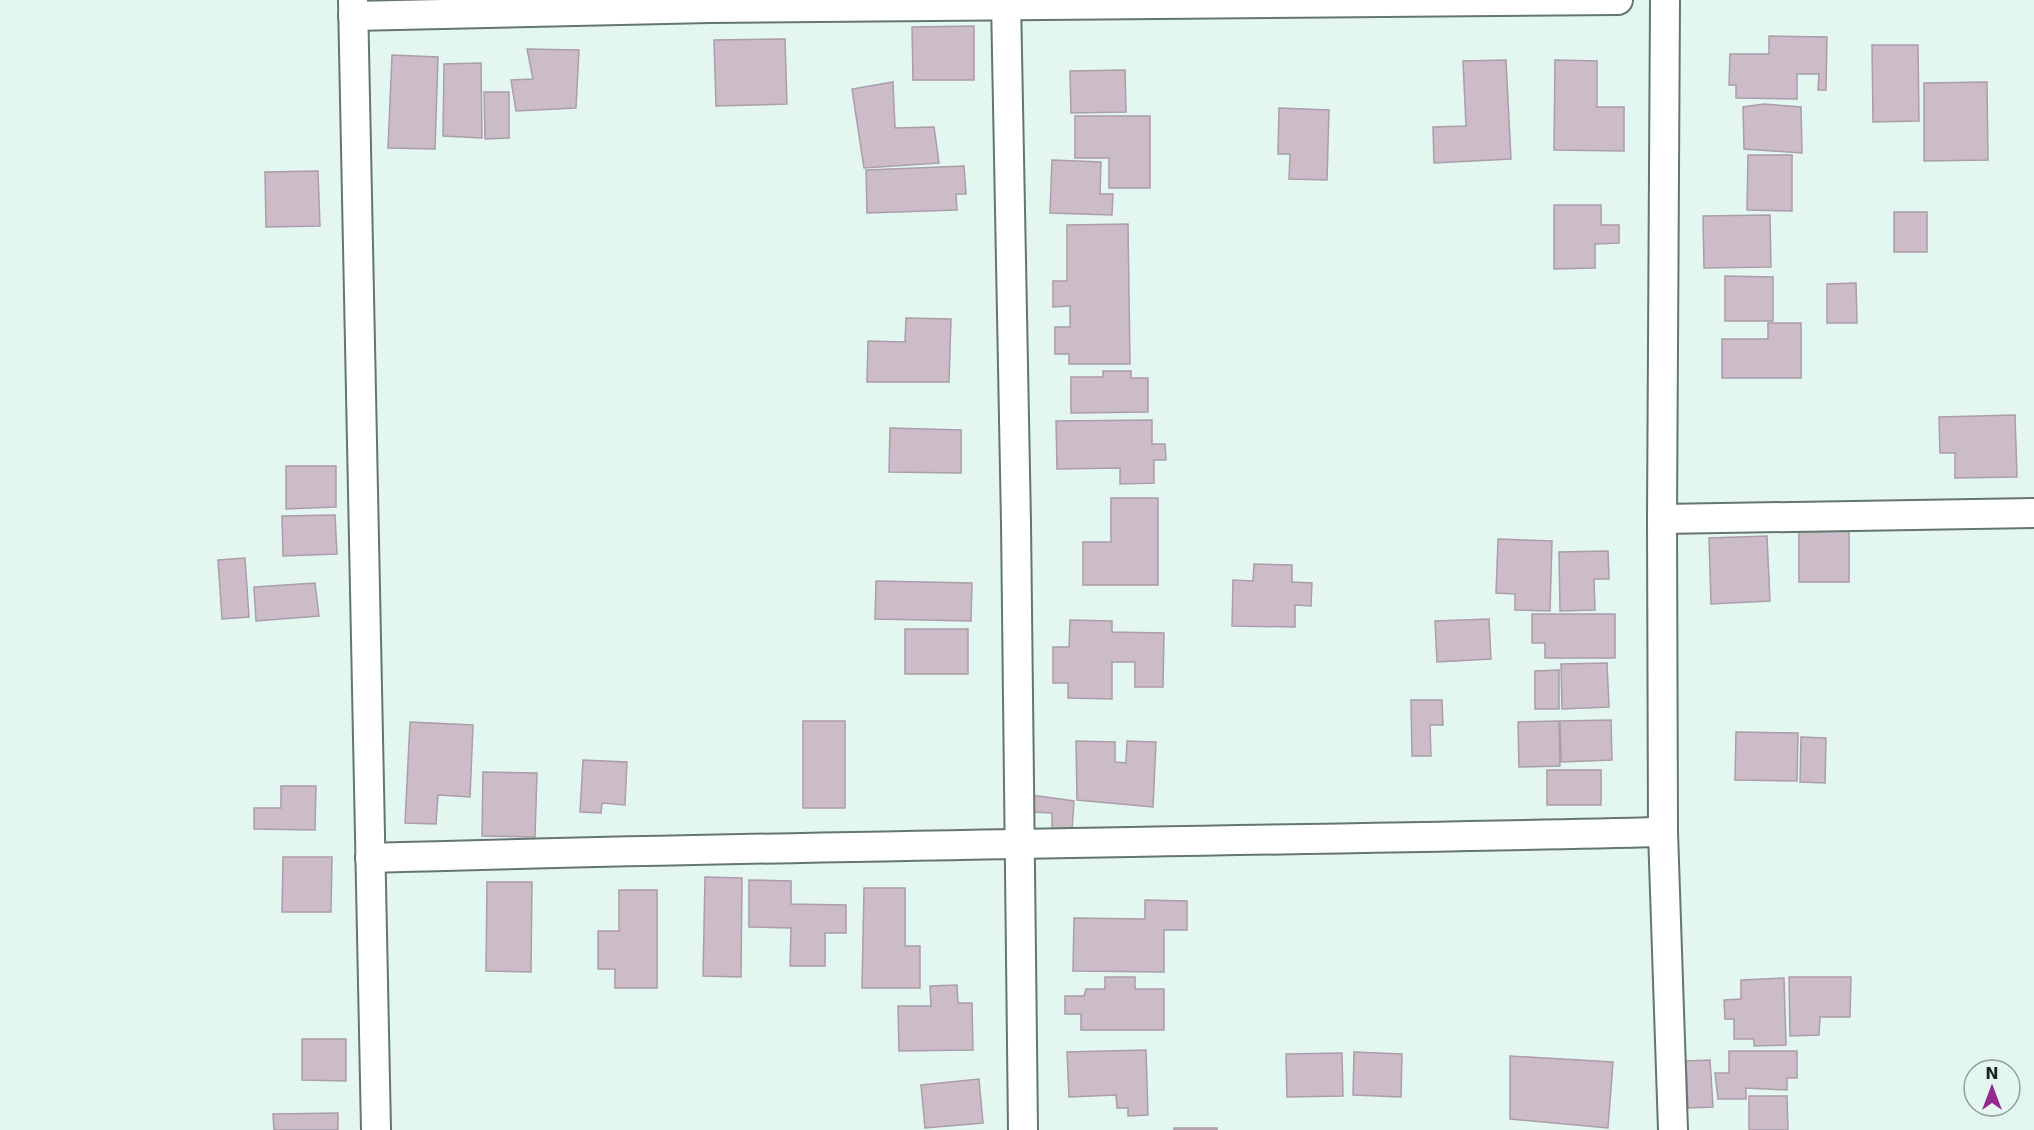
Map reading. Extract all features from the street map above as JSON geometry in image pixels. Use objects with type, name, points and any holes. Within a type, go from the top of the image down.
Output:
[{"type":"street","points":[[376,1130],[353,8],[698,8],[1006,3],[1618,0]]},
{"type":"street","points":[[1665,0],[1663,832],[1673,1130]]},
{"type":"street","points":[[1006,3],[1016,523],[1023,1130]]},
{"type":"street","points":[[1662,519],[2034,513]]},
{"type":"street","points":[[370,858],[628,850],[1663,832]]},
{"type":"building","points":[[974,26],[974,80],[913,80],[912,27]]},
{"type":"building","points":[[1769,36],[1827,37],[1826,90],[1818,90],[1819,74],[1797,74],[1797,99],[1736,98],[1736,85],[1729,85],[1730,54],[1769,54]]},
{"type":"building","points":[[785,39],[787,104],[716,106],[714,40]]},
{"type":"building","points":[[1872,45],[1918,45],[1919,121],[1873,122]]},
{"type":"building","points":[[527,49],[579,50],[576,108],[516,111],[511,80],[533,79]]},
{"type":"building","points":[[392,55],[438,57],[435,149],[388,148]]},
{"type":"building","points":[[1506,60],[1511,159],[1434,163],[1433,127],[1466,126],[1463,61]]},
{"type":"building","points":[[1555,60],[1597,61],[1597,107],[1624,107],[1624,151],[1554,150]]},
{"type":"building","points":[[481,63],[482,138],[443,136],[444,64]]},
{"type":"building","points":[[1125,70],[1126,112],[1071,113],[1070,71]]},
{"type":"building","points":[[893,82],[895,128],[934,127],[939,163],[864,168],[852,89]]},
{"type":"building","points":[[1987,82],[1988,160],[1924,161],[1924,83]]},
{"type":"building","points":[[484,92],[509,92],[509,138],[485,139]]},
{"type":"building","points":[[1764,104],[1801,107],[1802,153],[1744,149],[1743,107]]},
{"type":"building","points":[[1279,108],[1329,110],[1327,180],[1289,179],[1290,154],[1278,154]]},
{"type":"building","points":[[1075,116],[1150,116],[1150,188],[1109,188],[1109,158],[1075,158]]},
{"type":"building","points":[[1748,155],[1792,155],[1792,211],[1747,210]]},
{"type":"building","points":[[1052,160],[1101,162],[1100,194],[1113,194],[1112,215],[1050,213]]},
{"type":"building","points":[[964,166],[966,194],[956,194],[957,210],[867,213],[866,170]]},
{"type":"building","points":[[318,171],[320,226],[266,227],[265,172]]},
{"type":"building","points":[[1554,205],[1601,205],[1601,225],[1619,225],[1619,243],[1595,244],[1595,268],[1554,269]]},
{"type":"building","points":[[1894,212],[1927,212],[1927,252],[1894,252]]},
{"type":"building","points":[[1770,215],[1771,267],[1704,268],[1703,216]]},
{"type":"building","points":[[1128,224],[1130,364],[1069,364],[1069,354],[1055,354],[1055,327],[1070,327],[1070,306],[1053,307],[1053,281],[1067,281],[1067,225]]},
{"type":"building","points":[[1725,276],[1773,277],[1773,321],[1725,321]]},
{"type":"building","points":[[1856,283],[1857,323],[1827,323],[1827,284]]},
{"type":"building","points":[[906,318],[951,319],[949,382],[867,382],[868,341],[905,342]]},
{"type":"building","points":[[1768,323],[1801,323],[1801,378],[1722,378],[1722,339],[1768,339]]},
{"type":"building","points":[[1103,371],[1131,371],[1131,378],[1148,378],[1148,412],[1071,413],[1071,377],[1103,377]]},
{"type":"building","points":[[2015,415],[2017,477],[1955,478],[1955,453],[1940,453],[1939,417]]},
{"type":"building","points":[[1152,420],[1152,444],[1165,444],[1166,460],[1154,460],[1154,483],[1120,484],[1120,468],[1057,469],[1056,421]]},
{"type":"building","points":[[890,428],[961,430],[961,473],[889,472]]},
{"type":"building","points":[[286,466],[336,466],[336,507],[286,509]]},
{"type":"building","points":[[1111,498],[1158,498],[1158,585],[1083,585],[1083,542],[1111,542]]},
{"type":"building","points":[[335,515],[337,554],[283,556],[282,516]]},
{"type":"building","points":[[1799,530],[1849,530],[1849,582],[1799,582]]},
{"type":"building","points":[[1767,536],[1770,601],[1711,604],[1709,538]]},
{"type":"building","points":[[1498,539],[1552,541],[1550,611],[1515,610],[1515,594],[1496,593]]},
{"type":"building","points":[[1608,551],[1609,579],[1594,579],[1595,610],[1560,611],[1559,552]]},
{"type":"building","points":[[245,558],[249,617],[222,619],[218,560]]},
{"type":"building","points":[[1254,564],[1292,565],[1292,582],[1312,583],[1311,606],[1295,605],[1295,627],[1232,626],[1233,580],[1253,581]]},
{"type":"building","points":[[876,581],[972,583],[971,621],[875,619]]},
{"type":"building","points":[[315,583],[319,616],[256,621],[254,587]]},
{"type":"building","points":[[1532,614],[1615,614],[1615,658],[1545,658],[1545,643],[1532,643]]},
{"type":"building","points":[[1489,619],[1491,659],[1437,662],[1435,621]]},
{"type":"building","points":[[1070,620],[1112,621],[1112,632],[1164,633],[1163,687],[1135,687],[1135,662],[1112,662],[1112,699],[1068,698],[1068,683],[1053,683],[1053,647],[1069,647]]},
{"type":"building","points":[[905,629],[968,629],[968,674],[905,674]]},
{"type":"building","points":[[1607,663],[1609,707],[1562,709],[1561,664]]},
{"type":"building","points":[[1559,670],[1559,709],[1535,709],[1535,671]]},
{"type":"building","points":[[1411,700],[1442,700],[1443,725],[1430,725],[1431,756],[1412,756]]},
{"type":"building","points":[[1611,720],[1612,760],[1561,762],[1560,721]]},
{"type":"building","points":[[803,721],[845,721],[845,808],[803,808]]},
{"type":"building","points":[[1559,721],[1560,766],[1519,767],[1518,722]]},
{"type":"building","points":[[410,722],[473,725],[470,797],[438,795],[436,824],[405,823]]},
{"type":"building","points":[[1736,732],[1798,733],[1797,781],[1735,780]]},
{"type":"building","points":[[1801,737],[1826,738],[1825,783],[1800,782]]},
{"type":"building","points":[[1076,741],[1115,742],[1115,762],[1126,763],[1127,741],[1156,742],[1153,807],[1077,800]]},
{"type":"building","points":[[583,760],[627,762],[625,805],[602,803],[601,813],[580,812]]},
{"type":"building","points":[[1547,770],[1601,770],[1601,805],[1547,805]]},
{"type":"building","points":[[483,772],[537,773],[535,837],[482,836]]},
{"type":"building","points":[[281,786],[316,786],[315,830],[254,829],[254,808],[281,808]]},
{"type":"building","points":[[1031,795],[1074,801],[1072,830],[1052,829],[1052,813],[1031,812]]},
{"type":"building","points":[[283,857],[332,857],[331,912],[282,912]]},
{"type":"building","points":[[705,877],[742,878],[741,977],[703,976]]},
{"type":"building","points":[[749,880],[791,881],[791,904],[846,905],[846,933],[825,933],[825,966],[790,966],[791,928],[749,927]]},
{"type":"building","points":[[487,882],[532,882],[531,972],[486,971]]},
{"type":"building","points":[[864,888],[905,888],[905,946],[920,946],[920,988],[862,988]]},
{"type":"building","points":[[619,890],[657,890],[657,988],[615,988],[615,969],[598,969],[598,931],[619,931]]},
{"type":"building","points":[[1145,900],[1187,901],[1187,930],[1164,930],[1164,972],[1073,971],[1074,918],[1145,919]]},
{"type":"building","points":[[1105,977],[1135,977],[1135,989],[1164,989],[1164,1030],[1081,1030],[1081,1014],[1065,1014],[1065,996],[1084,996],[1086,989],[1105,989]]},
{"type":"building","points":[[1789,977],[1851,977],[1850,1017],[1820,1017],[1819,1035],[1790,1036]]},
{"type":"building","points":[[1784,978],[1786,1045],[1754,1046],[1754,1039],[1734,1039],[1734,1019],[1725,1019],[1724,1000],[1741,999],[1741,980]]},
{"type":"building","points":[[957,985],[958,1003],[972,1003],[973,1050],[899,1051],[898,1006],[931,1006],[930,986]]},
{"type":"building","points":[[302,1039],[346,1039],[346,1081],[302,1080]]},
{"type":"building","points":[[1146,1050],[1148,1115],[1128,1116],[1128,1108],[1117,1108],[1116,1095],[1069,1097],[1067,1052]]},
{"type":"building","points":[[1729,1051],[1797,1051],[1797,1078],[1787,1078],[1787,1090],[1746,1088],[1746,1099],[1718,1099],[1715,1073],[1729,1073]]},
{"type":"building","points":[[1354,1052],[1402,1054],[1401,1097],[1353,1095]]},
{"type":"building","points":[[1342,1053],[1343,1096],[1287,1097],[1286,1054]]},
{"type":"building","points":[[1510,1056],[1613,1062],[1608,1128],[1510,1119]]},
{"type":"building","points":[[1710,1060],[1713,1107],[1688,1108],[1686,1061]]},
{"type":"building","points":[[979,1079],[983,1123],[925,1128],[921,1085]]},
{"type":"building","points":[[1749,1096],[1787,1096],[1788,1130],[1749,1130]]},
{"type":"building","points":[[338,1113],[338,1130],[274,1130],[273,1114]]},
{"type":"building","points":[[1174,1128],[1217,1128],[1217,1130],[1174,1130]]}]
